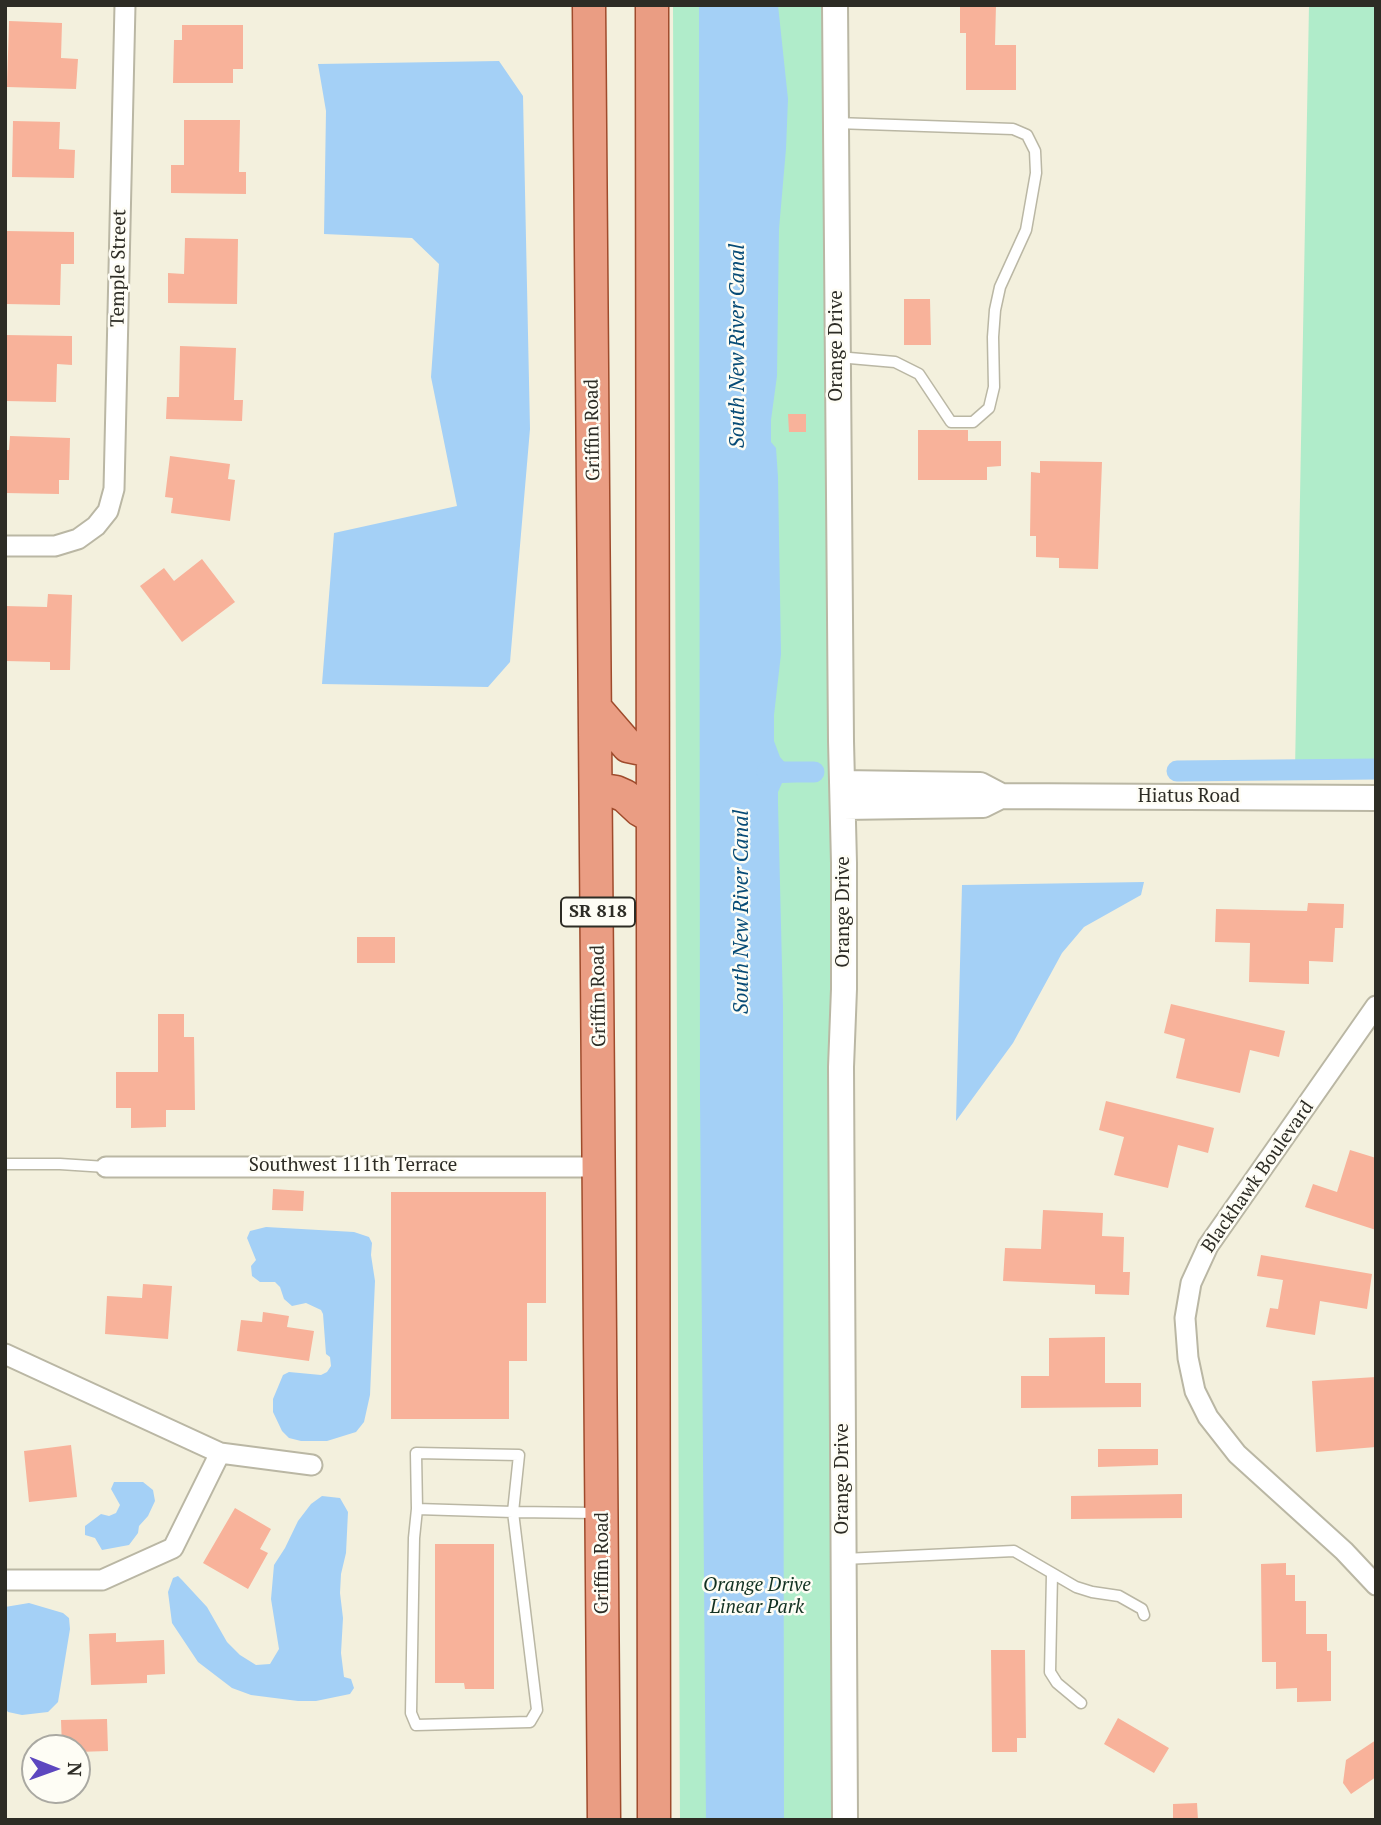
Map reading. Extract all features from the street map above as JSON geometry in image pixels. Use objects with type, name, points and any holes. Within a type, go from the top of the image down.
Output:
[{"type":"main road","name":"Griffin Road","points":[[589,5],[601,1167],[604,1820]]},
{"type":"main road","name":"SR 818","points":[[652,5],[654,1820]]},
{"type":"main road","points":[[596,709],[628,746],[652,751]]},
{"type":"main road","points":[[597,789],[625,796],[652,817]]},
{"type":"street","name":"Temple Street","points":[[5,546],[55,547],[78,539],[96,526],[108,511],[114,489],[125,5]]},
{"type":"street","name":"Orange Drive","points":[[835,5],[843,795],[844,989],[841,1080],[845,1820]]},
{"type":"street","name":"Hiatus Road","points":[[843,795],[980,785],[1001,796],[1376,798]]},
{"type":"street","name":"Blackhawk Boulevard","points":[[1376,1006],[1208,1247],[1191,1283],[1185,1318],[1188,1358],[1195,1391],[1208,1417],[1237,1454],[1344,1551],[1376,1585]]},
{"type":"street","name":"Southwest 111th Terrace","points":[[106,1167],[601,1167]]},
{"type":"street","points":[[5,1354],[220,1453],[312,1465]]},
{"type":"street","points":[[5,1580],[102,1580],[173,1548],[220,1453]]},
{"type":"lane","points":[[836,123],[1013,129],[1027,135],[1035,151],[1036,173],[1026,230],[1000,286],[995,310],[994,387],[989,408],[972,422],[951,422],[919,374],[895,362],[837,357]]},
{"type":"lane","points":[[5,1164],[106,1167]]},
{"type":"lane","points":[[416,1453],[519,1455],[513,1512],[537,1710],[530,1722],[415,1725],[411,1713],[414,1538],[417,1509],[416,1453]]},
{"type":"lane","points":[[417,1509],[603,1513]]},
{"type":"lane","points":[[844,1559],[1013,1551],[1084,1590],[1119,1596],[1142,1608],[1143,1615]]},
{"type":"lane","points":[[1052,1574],[1050,1672],[1057,1683],[1081,1703]]},
{"type":"green space","name":"Orange Drive Linear Park","points":[[673,5],[826,5],[835,1820],[680,1820]]},
{"type":"green space","points":[[1309,5],[1376,5],[1376,769],[1295,770]]},
{"type":"water","name":"South New River Canal","points":[[699,5],[778,5],[788,99],[779,229],[777,376],[771,420],[771,442],[776,448],[778,477],[781,654],[774,741],[780,757],[787,765],[797,764],[796,782],[782,783],[778,792],[783,1007],[784,1820],[706,1820],[700,1098]]},
{"type":"water","points":[[499,61],[523,96],[530,429],[510,662],[488,687],[322,684],[334,533],[457,506],[431,377],[439,264],[412,238],[324,234],[326,111],[318,64]]},
{"type":"water","points":[[1144,882],[1141,895],[1084,927],[1062,953],[1013,1043],[956,1121],[962,885]]},
{"type":"water","points":[[266,1227],[354,1232],[369,1237],[372,1243],[375,1281],[370,1395],[364,1422],[356,1432],[327,1441],[301,1441],[289,1438],[282,1431],[273,1412],[273,1399],[283,1375],[289,1372],[321,1375],[331,1366],[330,1357],[326,1354],[321,1310],[306,1303],[292,1306],[284,1299],[275,1282],[260,1282],[252,1276],[251,1266],[256,1260],[247,1238],[250,1231]]},
{"type":"water","points":[[114,1482],[143,1482],[153,1490],[155,1501],[129,1545],[102,1550],[95,1538],[85,1535],[85,1526],[101,1514],[109,1516],[116,1513],[120,1505],[111,1489]]},
{"type":"water","points":[[322,1496],[340,1498],[348,1512],[340,1593],[343,1618],[341,1653],[344,1677],[351,1679],[354,1688],[350,1694],[316,1701],[298,1701],[251,1695],[232,1688],[198,1662],[172,1623],[168,1592],[173,1578],[178,1576],[207,1607],[227,1642],[240,1655],[256,1665],[270,1664],[279,1649],[271,1599],[274,1565],[298,1521],[311,1504]]},
{"type":"water","points":[[29,1603],[63,1613],[69,1618],[70,1629],[58,1702],[48,1712],[22,1715],[8,1712],[5,1708],[5,1607]]},
{"type":"building","points":[[960,5],[996,5],[995,45],[1016,45],[1016,90],[966,90],[966,33],[960,33]]},
{"type":"building","points":[[9,21],[62,23],[61,58],[78,59],[76,89],[7,87]]},
{"type":"building","points":[[182,25],[243,25],[243,69],[233,69],[233,83],[173,83],[174,40],[182,40]]},
{"type":"building","points":[[184,120],[240,120],[239,172],[246,172],[246,194],[171,193],[171,165],[184,165]]},
{"type":"building","points":[[13,121],[60,122],[59,149],[75,150],[74,178],[12,177]]},
{"type":"building","points":[[5,231],[74,232],[74,264],[61,264],[60,305],[5,304]]},
{"type":"building","points":[[185,238],[238,239],[237,304],[168,303],[168,273],[184,274]]},
{"type":"building","points":[[904,299],[930,299],[931,345],[904,345]]},
{"type":"building","points":[[5,335],[72,336],[72,365],[57,364],[56,402],[5,401]]},
{"type":"building","points":[[180,346],[236,348],[234,400],[243,400],[242,421],[166,419],[167,397],[179,397]]},
{"type":"building","points":[[788,414],[806,414],[806,432],[789,432]]},
{"type":"building","points":[[918,430],[968,430],[968,441],[1001,441],[1001,466],[987,467],[987,480],[918,480]]},
{"type":"building","points":[[10,436],[70,438],[69,480],[59,480],[59,494],[5,493],[5,450],[9,450]]},
{"type":"building","points":[[170,456],[230,464],[228,479],[235,480],[230,521],[171,513],[173,498],[165,497]]},
{"type":"building","points":[[1040,461],[1102,462],[1098,569],[1059,568],[1059,558],[1036,557],[1036,536],[1030,536],[1031,472],[1040,473]]},
{"type":"building","points":[[202,559],[235,602],[182,642],[140,586],[164,568],[174,581]]},
{"type":"building","points":[[48,594],[72,595],[70,670],[50,670],[50,662],[5,661],[5,606],[47,607]]},
{"type":"building","points":[[1308,903],[1344,904],[1343,928],[1335,928],[1333,962],[1309,961],[1309,984],[1249,982],[1250,943],[1215,942],[1216,909],[1307,911]]},
{"type":"building","points":[[357,937],[395,937],[395,963],[357,963]]},
{"type":"building","points":[[1171,1004],[1285,1031],[1279,1057],[1250,1050],[1240,1093],[1176,1078],[1185,1039],[1164,1033]]},
{"type":"building","points":[[158,1014],[184,1014],[184,1037],[194,1037],[195,1110],[166,1110],[166,1127],[131,1128],[131,1108],[116,1108],[116,1072],[158,1072]]},
{"type":"building","points":[[1106,1101],[1214,1128],[1208,1153],[1178,1145],[1168,1188],[1114,1175],[1124,1137],[1099,1130]]},
{"type":"building","points":[[1350,1150],[1376,1158],[1376,1230],[1305,1207],[1313,1184],[1337,1192]]},
{"type":"building","points":[[273,1189],[304,1191],[303,1211],[272,1210]]},
{"type":"building","points":[[391,1192],[546,1192],[546,1303],[527,1303],[527,1361],[509,1361],[509,1419],[391,1419]]},
{"type":"building","points":[[1043,1210],[1103,1213],[1102,1236],[1124,1237],[1123,1272],[1130,1272],[1129,1295],[1095,1294],[1095,1285],[1003,1281],[1005,1248],[1041,1249]]},
{"type":"building","points":[[1261,1255],[1372,1274],[1367,1309],[1320,1301],[1315,1335],[1266,1327],[1270,1308],[1278,1309],[1283,1280],[1257,1276]]},
{"type":"building","points":[[143,1284],[172,1286],[168,1339],[105,1334],[107,1296],[142,1298]]},
{"type":"building","points":[[263,1312],[289,1316],[287,1327],[314,1331],[309,1361],[237,1351],[241,1320],[262,1322]]},
{"type":"building","points":[[1105,1337],[1105,1383],[1141,1383],[1141,1407],[1021,1408],[1021,1376],[1049,1376],[1049,1338]]},
{"type":"building","points":[[1376,1377],[1376,1447],[1316,1452],[1312,1381]]},
{"type":"building","points":[[71,1445],[77,1497],[29,1502],[24,1451]]},
{"type":"building","points":[[1098,1449],[1158,1449],[1158,1465],[1098,1467]]},
{"type":"building","points":[[1182,1494],[1182,1518],[1071,1519],[1071,1496]]},
{"type":"building","points":[[235,1508],[271,1529],[260,1549],[268,1553],[248,1589],[203,1563]]},
{"type":"building","points":[[435,1544],[494,1544],[494,1689],[465,1689],[464,1683],[435,1683]]},
{"type":"building","points":[[1286,1563],[1286,1575],[1295,1575],[1295,1601],[1306,1601],[1306,1634],[1327,1634],[1327,1651],[1331,1651],[1331,1701],[1297,1702],[1297,1688],[1276,1689],[1276,1662],[1262,1662],[1261,1564]]},
{"type":"building","points":[[116,1633],[116,1642],[164,1640],[165,1674],[147,1675],[147,1683],[91,1685],[89,1634]]},
{"type":"building","points":[[991,1650],[1025,1650],[1026,1738],[1017,1738],[1017,1752],[992,1752]]},
{"type":"building","points":[[1118,1718],[1169,1748],[1154,1773],[1104,1744]]},
{"type":"building","points":[[107,1719],[108,1751],[91,1752],[91,1734],[62,1734],[61,1720]]},
{"type":"building","points":[[1376,1740],[1376,1777],[1351,1794],[1343,1783],[1346,1760]]},
{"type":"building","points":[[1197,1803],[1198,1820],[1173,1820],[1173,1804]]},
{"type":"waterway","points":[[1177,771],[1376,769]]},
{"type":"waterway","points":[[767,772],[814,772]]}]
